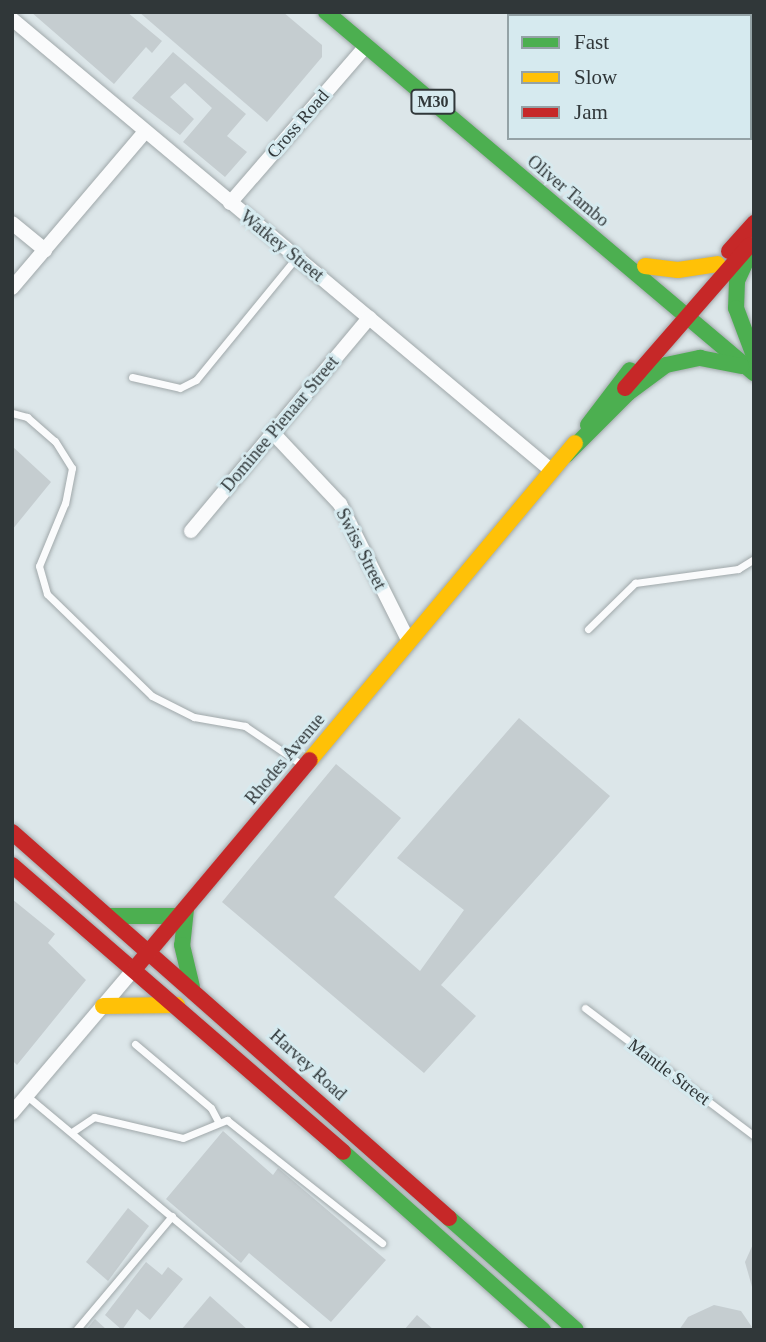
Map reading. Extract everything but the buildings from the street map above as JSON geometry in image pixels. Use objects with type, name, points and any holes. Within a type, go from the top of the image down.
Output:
[{"type":"main road","name":"Oliver Tambo","points":[[326,12],[752,363]]},
{"type":"main road","name":"Oliver Tambo","points":[[345,12],[645,266],[687,309]]},
{"type":"main road","points":[[687,309],[718,264],[754,223]]},
{"type":"main road","points":[[687,309],[754,242]]},
{"type":"main road","points":[[566,455],[628,393],[666,365],[700,358],[752,363],[736,308],[737,281],[754,242]]},
{"type":"main road","points":[[645,266],[678,270],[718,264]]},
{"type":"main road","name":"Rhodes Avenue","points":[[136,967],[687,309]]},
{"type":"main road","name":"Harvey Road","points":[[12,832],[111,916],[576,1330]]},
{"type":"main road","points":[[12,864],[136,967],[543,1330]]},
{"type":"main road","points":[[111,916],[183,912],[181,946],[193,989]]},
{"type":"main road","points":[[103,1006],[177,1005]]},
{"type":"main road","points":[[482,1278],[497,1259]]},
{"type":"street","name":"Watkey Street","points":[[12,19],[552,471]]},
{"type":"street","name":"Cross Road","points":[[230,203],[366,46]]},
{"type":"street","points":[[12,288],[145,132]]},
{"type":"street","points":[[12,223],[45,250]]},
{"type":"street","name":"Dominee Pienaar Street","points":[[191,531],[369,318]]},
{"type":"street","name":"Swiss Street","points":[[273,433],[340,504],[409,642]]},
{"type":"street","name":"Rhodes Avenue","points":[[12,1113],[136,967]]},
{"type":"lane","points":[[132,377],[180,388],[195,380],[296,258]]},
{"type":"lane","points":[[12,413],[27,417],[55,440],[72,468],[65,503],[39,566],[47,594],[152,696],[194,717],[245,726],[304,766]]},
{"type":"lane","points":[[588,629],[635,583],[738,569],[754,559]]},
{"type":"lane","name":"Mantle Street","points":[[585,1008],[754,1136]]},
{"type":"lane","points":[[135,1044],[211,1108],[218,1121]]},
{"type":"lane","points":[[27,1096],[307,1330]]},
{"type":"lane","points":[[72,1132],[94,1116],[183,1138],[218,1121],[233,1123],[382,1243]]},
{"type":"lane","points":[[76,1330],[172,1216]]},
{"type":"traffic: fast","points":[[326,12],[754,373]]},
{"type":"traffic: fast","points":[[754,244],[737,281],[736,308],[754,356]]},
{"type":"traffic: fast","points":[[566,455],[628,393],[666,365],[700,358],[741,366]]},
{"type":"traffic: fast","points":[[588,425],[630,370]]},
{"type":"traffic: fast","points":[[186,909],[182,945],[192,987]]},
{"type":"traffic: fast","points":[[111,916],[179,916]]},
{"type":"traffic: fast","points":[[343,1152],[543,1330]]},
{"type":"traffic: fast","points":[[449,1218],[576,1330]]},
{"type":"traffic: slow","points":[[645,266],[678,270],[718,264]]},
{"type":"traffic: slow","points":[[310,760],[575,443]]},
{"type":"traffic: slow","points":[[103,1006],[177,1005]]},
{"type":"traffic: jam","points":[[729,251],[754,223]]},
{"type":"traffic: jam","points":[[625,388],[749,246]]},
{"type":"traffic: jam","points":[[136,967],[310,760]]},
{"type":"traffic: jam","points":[[12,832],[449,1218]]},
{"type":"traffic: jam","points":[[12,865],[343,1152]]}]
